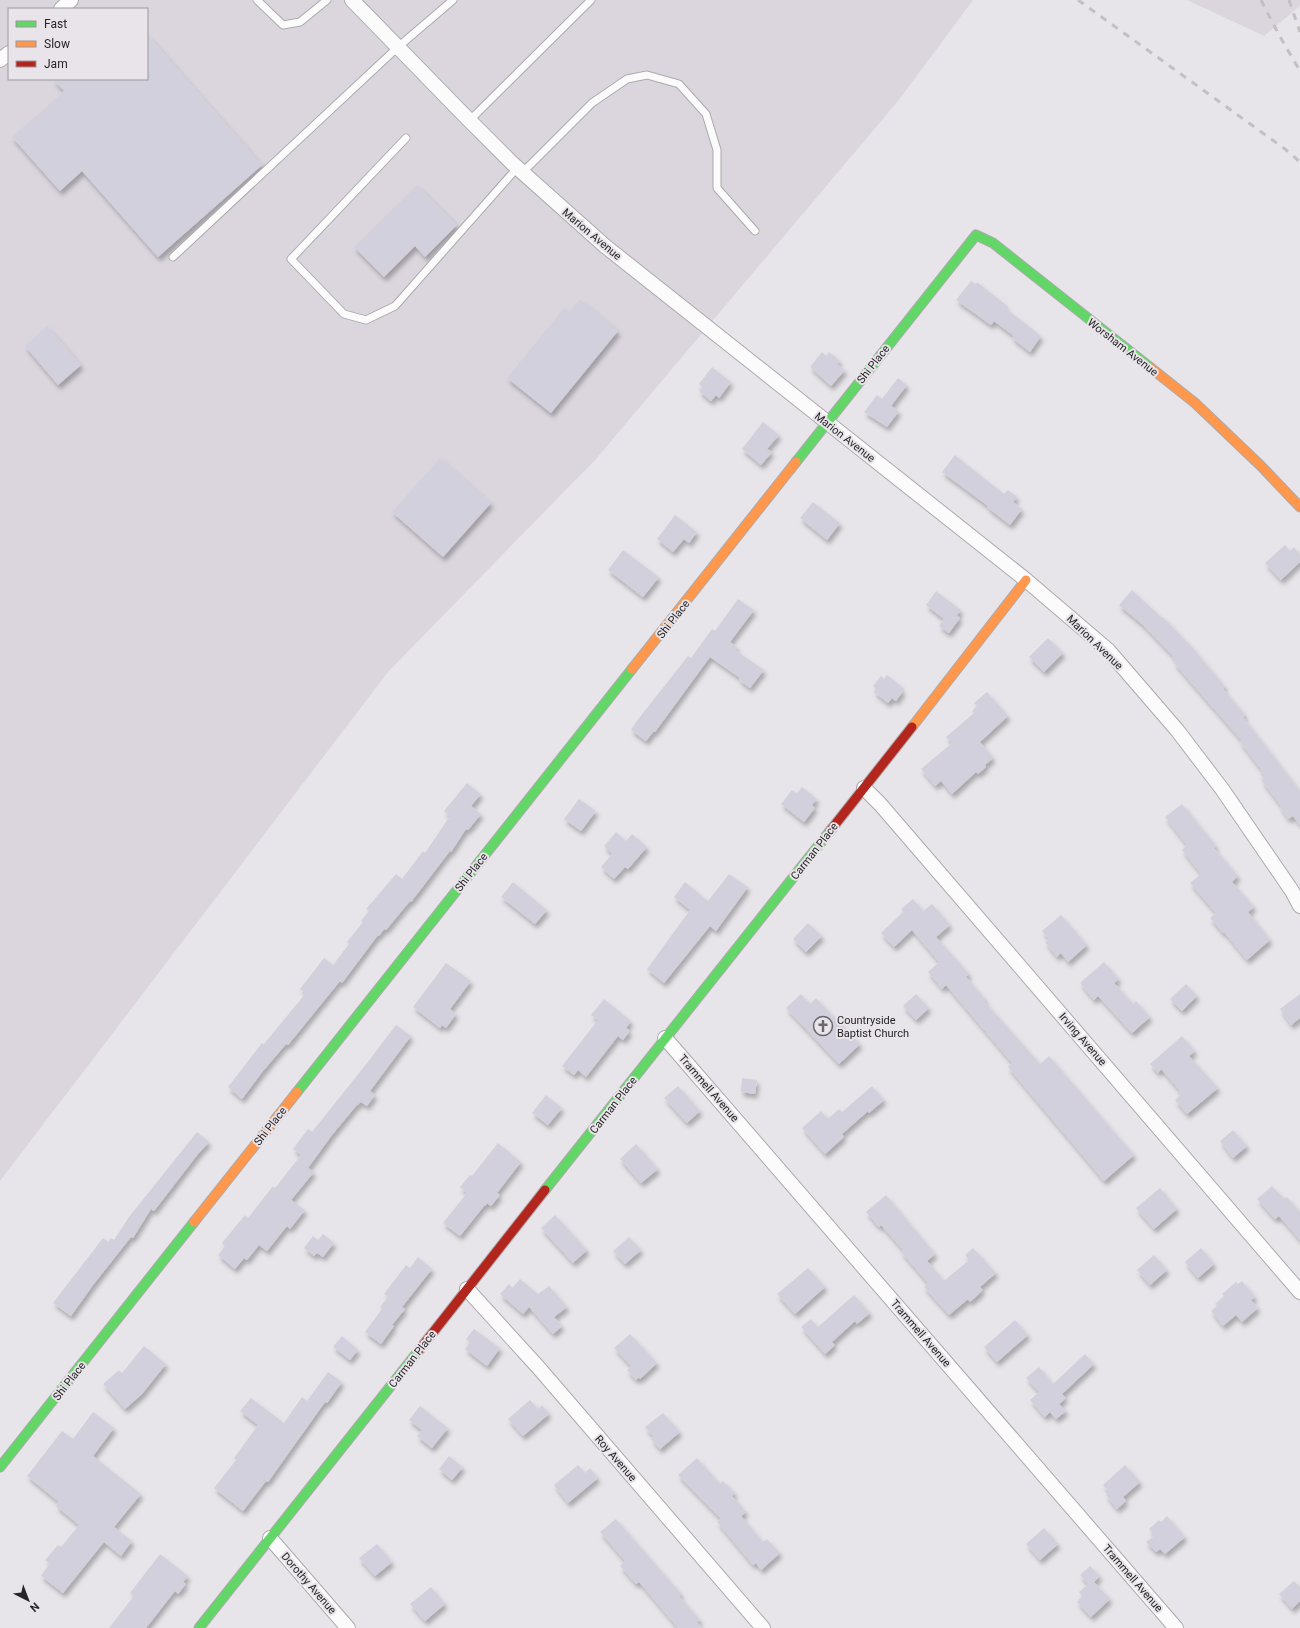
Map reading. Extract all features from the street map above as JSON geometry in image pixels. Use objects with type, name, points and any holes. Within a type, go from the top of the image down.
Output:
[{"type":"street","points":[[62,8],[71,0]]},
{"type":"street","name":"Marion Avenue","points":[[352,0],[469,121],[520,170],[605,246],[765,372],[826,423],[1026,580],[1108,650],[1178,730],[1222,789],[1292,891],[1300,906]]},
{"type":"street","points":[[0,60],[8,54]]},
{"type":"street","name":"Worsham Avenue","points":[[942,277],[976,235],[993,244],[1194,403],[1261,466],[1300,507]]},
{"type":"street","name":"Shi Place","points":[[0,1467],[594,716],[646,653],[942,277]]},
{"type":"street","name":"Carman Place","points":[[199,1628],[864,788],[1026,580]]},
{"type":"street","name":"Irving Avenue","points":[[864,788],[880,804],[1300,1292]]},
{"type":"street","name":"Trammell Avenue","points":[[665,1038],[1176,1628]]},
{"type":"street","name":"Roy Avenue","points":[[467,1289],[538,1367],[763,1628]]},
{"type":"street","name":"Dorothy Avenue","points":[[270,1538],[348,1628]]},
{"type":"lane","points":[[257,0],[283,26],[300,22],[327,0]]},
{"type":"lane","points":[[173,257],[398,47],[453,0]]},
{"type":"lane","points":[[469,121],[591,0]]},
{"type":"lane","points":[[406,138],[291,259],[344,314],[366,320],[395,306],[520,170],[592,103],[627,79],[647,75],[679,84],[706,114],[717,150],[717,188],[755,231]]},
{"type":"shaded area","points":[[0,0],[973,0],[898,101],[596,459],[388,672],[0,1181]]},
{"type":"shaded area","points":[[1187,0],[1300,0],[1300,6],[1264,36]]},
{"type":"building","points":[[148,35],[262,165],[158,257],[82,171],[60,191],[12,137],[64,91],[54,80],[148,80]]},
{"type":"building","points":[[417,185],[457,225],[425,257],[415,246],[384,277],[354,247]]},
{"type":"building","points":[[971,281],[976,284],[977,282],[1006,305],[1004,307],[1041,336],[1030,352],[1012,338],[1014,336],[994,321],[991,325],[956,300]]},
{"type":"building","points":[[580,299],[618,331],[551,413],[507,378],[564,308],[569,312]]},
{"type":"building","points":[[47,326],[81,365],[58,385],[25,346]]},
{"type":"building","points":[[822,352],[826,356],[829,352],[840,361],[837,364],[845,370],[831,386],[810,367]]},
{"type":"building","points":[[712,367],[731,382],[719,398],[716,395],[711,401],[699,391],[702,387],[699,384]]},
{"type":"building","points":[[898,378],[907,385],[891,406],[899,411],[887,427],[864,412],[877,395],[882,399]]},
{"type":"building","points":[[763,422],[779,435],[767,449],[772,452],[761,465],[742,449]]},
{"type":"building","points":[[955,455],[1004,494],[1008,490],[1017,497],[1013,502],[1022,509],[1010,525],[987,507],[988,506],[942,472]]},
{"type":"building","points":[[440,458],[491,503],[443,557],[392,512]]},
{"type":"building","points":[[813,502],[840,523],[827,540],[800,518]]},
{"type":"building","points":[[675,515],[697,532],[689,543],[684,539],[673,552],[657,539]]},
{"type":"building","points":[[1285,545],[1290,551],[1294,547],[1300,555],[1300,562],[1281,580],[1265,563]]},
{"type":"building","points":[[623,550],[659,577],[643,597],[608,570]]},
{"type":"building","points":[[1132,590],[1162,618],[1163,617],[1191,646],[1225,687],[1223,689],[1245,715],[1243,717],[1300,791],[1300,825],[1293,816],[1288,819],[1280,807],[1281,806],[1262,781],[1264,779],[1260,774],[1263,772],[1240,742],[1242,741],[1174,663],[1176,662],[1173,656],[1143,625],[1119,605]]},
{"type":"building","points":[[936,591],[961,610],[957,615],[960,618],[949,633],[939,626],[944,619],[926,605]]},
{"type":"building","points":[[738,599],[754,610],[730,642],[737,647],[735,650],[764,670],[750,688],[739,680],[740,678],[710,657],[655,732],[654,731],[646,741],[631,730],[636,722],[688,656],[691,658],[712,629],[715,631]]},
{"type":"building","points":[[1048,638],[1063,653],[1044,672],[1029,657]]},
{"type":"building","points":[[887,675],[901,686],[900,688],[903,691],[896,701],[892,698],[888,703],[874,692],[876,689],[873,686],[881,676],[884,679]]},
{"type":"building","points":[[987,692],[1008,716],[980,742],[993,758],[985,765],[986,767],[978,774],[976,772],[952,794],[941,781],[935,786],[921,769],[952,743],[946,737],[974,713],[972,711],[977,706],[974,703]]},
{"type":"building","points":[[467,783],[481,794],[471,806],[481,814],[468,830],[466,829],[451,852],[450,851],[411,902],[410,901],[386,930],[384,929],[379,936],[378,935],[342,983],[340,981],[288,1045],[286,1044],[263,1071],[242,1099],[228,1087],[262,1043],[264,1044],[306,993],[300,989],[324,958],[333,965],[349,944],[347,942],[363,922],[361,921],[369,911],[366,909],[396,874],[402,879],[423,851],[425,853],[450,816],[444,811]]},
{"type":"building","points":[[802,787],[817,799],[812,805],[815,808],[804,822],[781,804],[792,790],[797,793]]},
{"type":"building","points":[[579,799],[596,811],[581,831],[564,819]]},
{"type":"building","points":[[1182,804],[1216,846],[1214,848],[1238,876],[1232,882],[1254,907],[1248,912],[1270,940],[1247,960],[1224,932],[1223,933],[1210,918],[1216,913],[1190,883],[1201,874],[1182,850],[1187,845],[1165,817]]},
{"type":"building","points":[[616,832],[626,841],[632,834],[647,847],[628,869],[625,867],[614,879],[601,867],[612,854],[604,846]]},
{"type":"building","points":[[729,874],[748,887],[716,931],[710,926],[664,983],[647,969],[690,910],[674,897],[685,882],[708,901]]},
{"type":"building","points":[[513,882],[547,910],[535,924],[501,897]]},
{"type":"building","points":[[913,899],[923,911],[932,904],[950,925],[936,937],[969,974],[966,977],[985,999],[984,1001],[1040,1064],[1049,1056],[1134,1155],[1104,1181],[1008,1067],[1012,1063],[946,985],[942,989],[928,972],[939,962],[912,930],[894,947],[881,933],[903,912],[901,909]]},
{"type":"building","points":[[1061,915],[1087,945],[1068,962],[1061,953],[1057,957],[1045,942],[1049,939],[1042,931]]},
{"type":"building","points":[[808,923],[822,936],[806,952],[793,939]]},
{"type":"building","points":[[1104,962],[1119,979],[1114,983],[1133,1004],[1136,1001],[1150,1017],[1132,1033],[1098,996],[1094,1000],[1080,983]]},
{"type":"building","points":[[446,963],[471,981],[450,1009],[456,1014],[446,1028],[442,1025],[440,1028],[413,1007]]},
{"type":"building","points":[[1186,984],[1197,996],[1182,1011],[1170,999]]},
{"type":"building","name":"Countryside Baptist Church","points":[[801,994],[810,1004],[816,998],[860,1044],[839,1064],[786,1008]]},
{"type":"building","points":[[916,994],[929,1008],[916,1020],[903,1006]]},
{"type":"building","points":[[1300,994],[1300,1018],[1291,1025],[1280,1009]]},
{"type":"building","points":[[604,999],[631,1021],[626,1028],[630,1031],[623,1040],[618,1036],[586,1077],[578,1070],[574,1075],[562,1066],[598,1020],[591,1015]]},
{"type":"building","points":[[396,1025],[411,1036],[370,1091],[375,1095],[367,1106],[361,1102],[356,1106],[332,1135],[308,1168],[314,1172],[291,1200],[305,1210],[290,1229],[287,1226],[267,1251],[259,1245],[247,1260],[244,1258],[235,1269],[218,1255],[225,1246],[222,1243],[245,1215],[248,1218],[273,1186],[275,1188],[301,1155],[293,1149],[308,1129],[312,1132]]},
{"type":"building","points":[[1182,1036],[1195,1051],[1189,1056],[1218,1088],[1187,1114],[1175,1100],[1180,1096],[1177,1093],[1180,1091],[1161,1069],[1158,1073],[1150,1064]]},
{"type":"building","points":[[742,1078],[757,1080],[755,1094],[741,1092]]},
{"type":"building","points":[[678,1086],[700,1111],[687,1123],[664,1098]]},
{"type":"building","points":[[872,1086],[884,1100],[869,1113],[868,1111],[842,1134],[844,1137],[825,1154],[802,1128],[821,1111],[828,1119],[839,1109],[842,1112]]},
{"type":"building","points":[[546,1095],[562,1108],[548,1125],[532,1113]]},
{"type":"building","points":[[1233,1130],[1247,1146],[1233,1158],[1220,1141]]},
{"type":"building","points":[[197,1132],[209,1142],[154,1211],[151,1209],[133,1238],[131,1237],[93,1285],[71,1316],[53,1303],[103,1238],[108,1242],[111,1238],[114,1240],[129,1217]]},
{"type":"building","points":[[498,1143],[521,1162],[497,1193],[500,1195],[491,1206],[487,1203],[460,1236],[443,1223],[467,1193],[460,1187],[470,1175],[472,1176]]},
{"type":"building","points":[[636,1144],[658,1169],[641,1183],[620,1159]]},
{"type":"building","points":[[1272,1186],[1284,1199],[1287,1197],[1300,1212],[1300,1240],[1279,1216],[1275,1219],[1257,1199]]},
{"type":"building","points":[[1160,1188],[1177,1209],[1154,1229],[1136,1208]]},
{"type":"building","points":[[886,1195],[935,1254],[927,1261],[944,1281],[969,1260],[965,1255],[973,1248],[996,1273],[980,1287],[983,1290],[970,1302],[968,1299],[949,1315],[924,1287],[928,1283],[901,1252],[903,1250],[881,1225],[879,1227],[866,1212]]},
{"type":"building","points":[[555,1215],[587,1250],[573,1263],[541,1228]]},
{"type":"building","points":[[323,1234],[334,1243],[323,1257],[317,1253],[314,1256],[304,1248],[313,1236],[318,1240]]},
{"type":"building","points":[[629,1237],[641,1250],[625,1264],[613,1251]]},
{"type":"building","points":[[1201,1248],[1214,1264],[1198,1278],[1185,1262]]},
{"type":"building","points":[[1154,1255],[1167,1270],[1150,1285],[1137,1270]]},
{"type":"building","points":[[418,1257],[432,1269],[402,1307],[405,1309],[392,1325],[394,1326],[381,1344],[365,1332],[382,1309],[380,1307],[388,1297],[384,1294],[406,1265],[410,1268]]},
{"type":"building","points":[[808,1268],[825,1287],[795,1314],[777,1294]]},
{"type":"building","points":[[520,1279],[538,1294],[549,1286],[567,1307],[554,1317],[562,1326],[553,1334],[529,1307],[523,1314],[500,1294],[509,1284],[512,1288]]},
{"type":"building","points":[[1242,1281],[1255,1297],[1251,1300],[1258,1308],[1242,1322],[1236,1315],[1223,1326],[1211,1311],[1217,1306],[1215,1304],[1224,1296],[1222,1294],[1236,1282],[1238,1284]]},
{"type":"building","points":[[854,1295],[870,1313],[857,1324],[855,1321],[832,1342],[835,1345],[825,1354],[801,1327],[811,1319],[818,1327]]},
{"type":"building","points":[[1015,1320],[1028,1335],[997,1362],[984,1347]]},
{"type":"building","points":[[474,1329],[500,1348],[487,1366],[465,1349],[470,1342],[466,1339]]},
{"type":"building","points":[[630,1334],[657,1363],[640,1379],[639,1377],[636,1380],[627,1370],[631,1366],[614,1348]]},
{"type":"building","points":[[342,1336],[358,1350],[350,1360],[333,1347]]},
{"type":"building","points":[[144,1346],[166,1364],[142,1394],[125,1409],[103,1384],[119,1370],[122,1373]]},
{"type":"building","points":[[1085,1354],[1094,1364],[1062,1394],[1066,1398],[1059,1404],[1066,1411],[1056,1419],[1050,1412],[1045,1417],[1030,1400],[1039,1392],[1026,1378],[1039,1367],[1053,1384]]},
{"type":"building","points":[[328,1372],[342,1382],[327,1403],[325,1402],[268,1482],[266,1481],[243,1511],[214,1488],[236,1460],[234,1458],[258,1425],[240,1411],[251,1398],[284,1423],[302,1397],[307,1401]]},
{"type":"building","points":[[530,1400],[538,1409],[542,1405],[549,1414],[523,1436],[508,1419]]},
{"type":"building","points":[[420,1406],[448,1428],[432,1448],[417,1436],[422,1430],[409,1420]]},
{"type":"building","points":[[93,1412],[114,1428],[93,1456],[141,1494],[114,1527],[132,1541],[121,1556],[104,1542],[63,1593],[41,1576],[50,1563],[45,1560],[58,1545],[61,1547],[79,1525],[56,1506],[59,1502],[27,1476],[62,1431],[73,1439]]},
{"type":"building","points":[[663,1413],[680,1432],[660,1449],[651,1439],[654,1437],[645,1427]]},
{"type":"building","points":[[449,1456],[463,1467],[452,1480],[439,1469]]},
{"type":"building","points":[[697,1458],[720,1484],[723,1481],[735,1493],[732,1496],[746,1512],[741,1516],[763,1542],[767,1539],[780,1553],[761,1570],[756,1563],[753,1565],[717,1522],[721,1519],[678,1475]]},
{"type":"building","points":[[578,1465],[585,1473],[590,1468],[598,1478],[568,1503],[554,1485]]},
{"type":"building","points":[[1125,1465],[1140,1482],[1123,1497],[1126,1501],[1117,1509],[1106,1495],[1109,1492],[1103,1485]]},
{"type":"building","points":[[1167,1516],[1185,1537],[1165,1554],[1160,1549],[1156,1552],[1146,1542],[1154,1536],[1149,1529],[1159,1520],[1161,1522]]},
{"type":"building","points":[[616,1519],[681,1594],[679,1596],[700,1620],[697,1622],[702,1628],[678,1628],[639,1582],[636,1584],[620,1566],[625,1561],[600,1532]]},
{"type":"building","points":[[1044,1528],[1058,1544],[1040,1560],[1026,1544]]},
{"type":"building","points":[[377,1544],[392,1562],[375,1576],[359,1558]]},
{"type":"building","points":[[160,1554],[188,1576],[183,1582],[186,1584],[178,1594],[175,1591],[146,1628],[109,1628],[134,1596],[130,1593]]},
{"type":"building","points":[[1090,1566],[1100,1576],[1094,1582],[1110,1599],[1091,1617],[1077,1602],[1082,1596],[1079,1592],[1088,1584],[1080,1575]]},
{"type":"building","points":[[1294,1581],[1300,1587],[1300,1601],[1292,1609],[1279,1594]]},
{"type":"building","points":[[431,1587],[445,1604],[425,1621],[410,1604]]},
{"type":"railway","points":[[1078,0],[1285,149],[1300,162]]},
{"type":"railway","points":[[1261,0],[1300,71]]},
{"type":"railway","points":[[1289,0],[1300,32]]},
{"type":"traffic: fast","points":[[796,462],[976,235],[993,243],[1151,368]]},
{"type":"traffic: fast","points":[[297,1092],[632,669]]},
{"type":"traffic: fast","points":[[545,1190],[830,831]]},
{"type":"traffic: fast","points":[[0,1467],[194,1222]]},
{"type":"traffic: fast","points":[[199,1628],[420,1349]]},
{"type":"traffic: slow","points":[[1151,368],[1195,403],[1261,466],[1300,507]]},
{"type":"traffic: slow","points":[[632,669],[796,462]]},
{"type":"traffic: slow","points":[[912,727],[1026,580]]},
{"type":"traffic: slow","points":[[194,1222],[297,1092]]},
{"type":"traffic: jam","points":[[830,831],[912,727]]},
{"type":"traffic: jam","points":[[420,1349],[545,1190]]},
{"type":"place","name":"Countryside Baptist Church","points":[[823,1026]]}]
